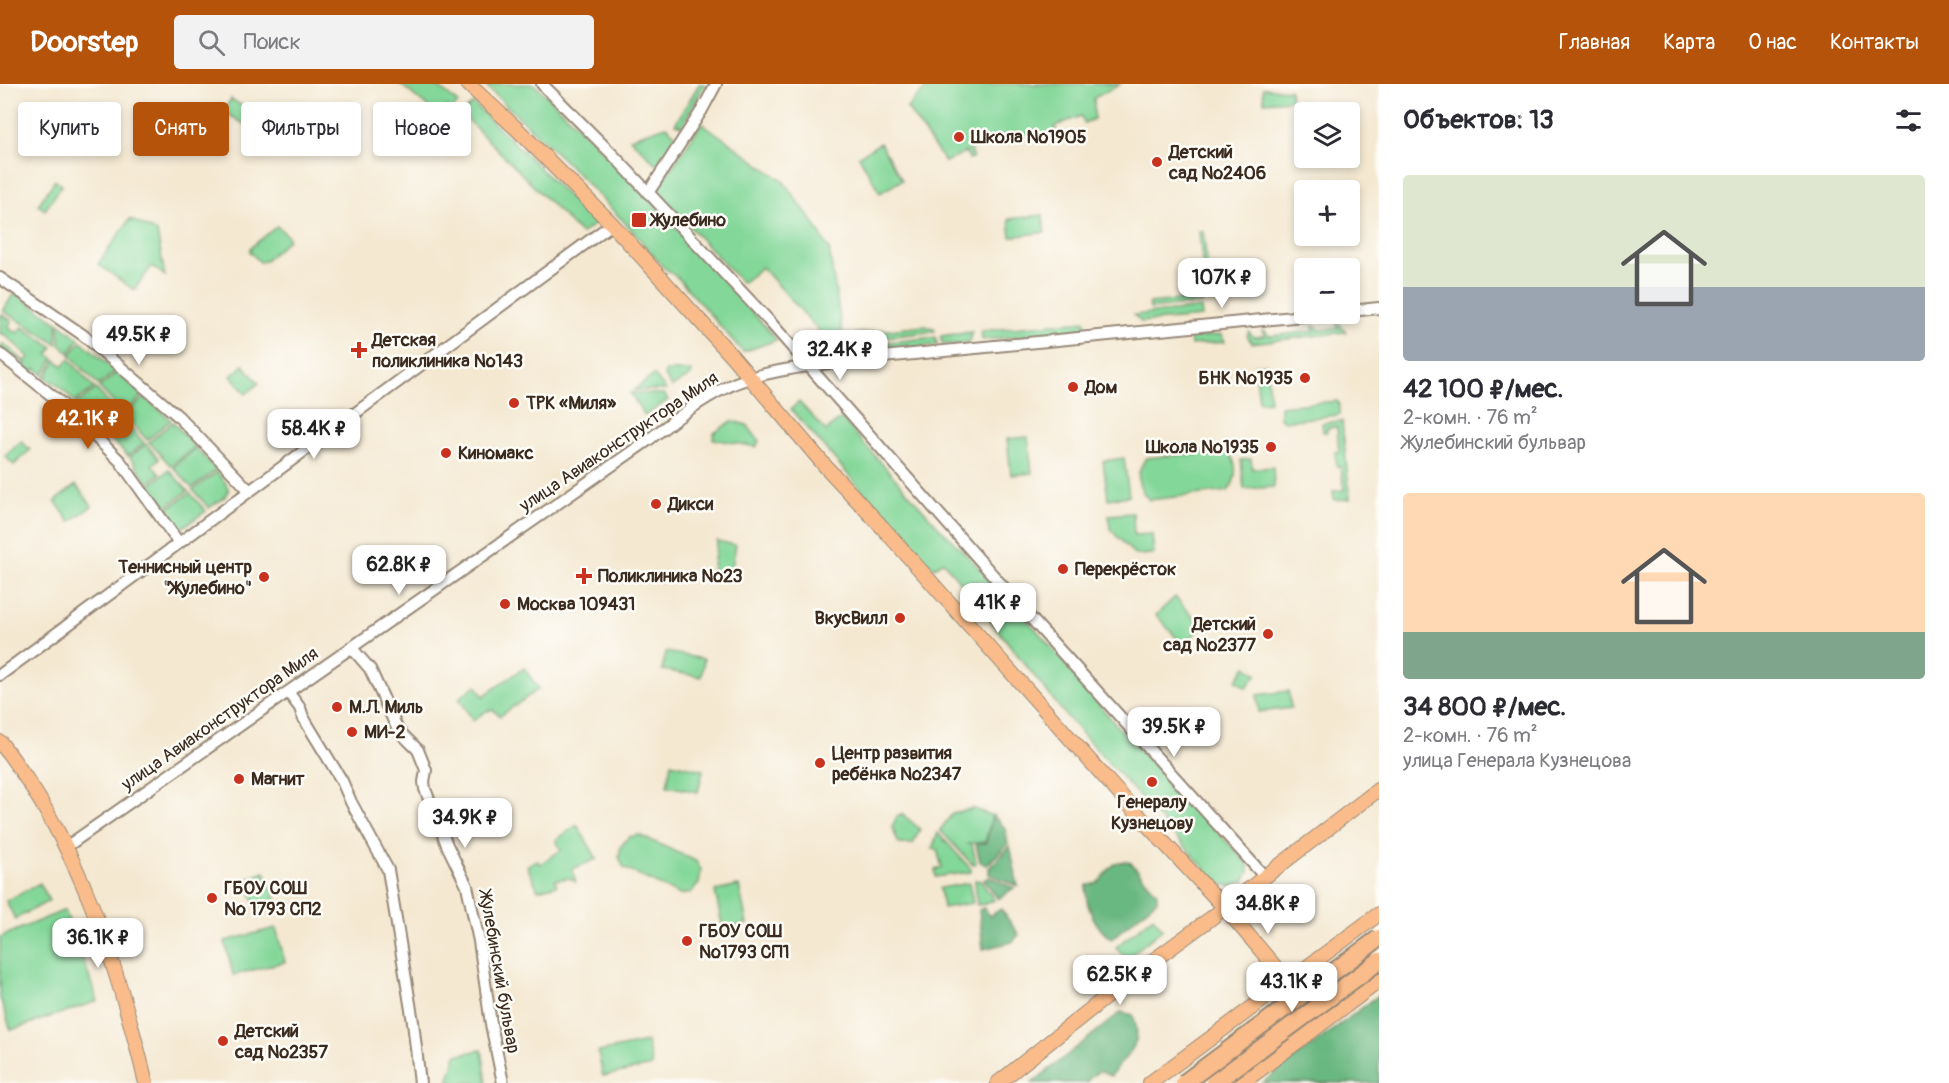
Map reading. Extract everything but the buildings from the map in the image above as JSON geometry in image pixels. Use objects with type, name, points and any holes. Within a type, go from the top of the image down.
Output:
[{"type":"highway","points":[[1184,1083],[1379,938]]},
{"type":"highway","points":[[1214,1083],[1379,961]]},
{"type":"main road","points":[[468,84],[518,130],[612,224],[751,378],[826,467],[1140,817],[1225,908],[1323,1023]]},
{"type":"main road","points":[[0,742],[48,814],[83,882],[126,1002],[146,1083]]},
{"type":"main road","points":[[998,1083],[1135,974],[1379,789]]},
{"type":"main road","points":[[1150,1083],[1379,914]]},
{"type":"main road","points":[[1336,945],[1329,956],[1327,966],[1327,976],[1333,985],[1348,993],[1358,992],[1375,985]]},
{"type":"main road","points":[[1242,1083],[1375,985]]},
{"type":"street","points":[[542,84],[614,156],[770,322],[1034,622],[1265,877]]},
{"type":"street","points":[[648,193],[702,110],[716,84]]},
{"type":"street","points":[[0,675],[612,224]]},
{"type":"street","points":[[0,278],[83,335],[178,417],[249,490]]},
{"type":"street","points":[[1360,310],[1379,308]]},
{"type":"street","name":"улица Авиаконструктора Миля","points":[[66,847],[684,413],[728,386],[751,378],[808,366],[852,360],[1294,317]]},
{"type":"street","points":[[0,354],[61,403],[120,461],[179,543]]},
{"type":"street","name":"Жулебинский бульвар","points":[[351,647],[369,669],[398,730],[417,750],[426,770],[425,789],[447,845],[467,886],[503,1083]]},
{"type":"street","points":[[288,692],[300,708],[303,717],[342,781],[388,870],[413,1022],[420,1083]]},
{"type":"green space","points":[[400,84],[435,84],[457,102],[422,102]]},
{"type":"green space","points":[[484,84],[534,84],[689,241],[777,340],[743,352],[679,279],[663,267],[630,228],[568,164]]},
{"type":"green space","points":[[699,84],[705,84],[682,126],[675,124]]},
{"type":"green space","name":"Школа №1905","points":[[930,84],[1121,84],[1094,98],[1094,119],[1084,123],[1081,116],[1055,126],[1056,131],[1040,136],[1037,130],[1014,139],[1010,134],[970,149],[973,158],[969,159],[966,152],[945,162],[907,108]]},
{"type":"green space","points":[[1263,88],[1290,90],[1291,100],[1264,102]]},
{"type":"green space","points":[[231,99],[241,105],[241,122],[229,115]]},
{"type":"green space","points":[[473,103],[595,224],[581,234],[471,123]]},
{"type":"green space","points":[[702,123],[783,181],[813,222],[829,249],[843,338],[828,341],[762,267],[742,283],[656,191]]},
{"type":"green space","points":[[666,126],[677,136],[659,167],[630,138]]},
{"type":"green space","points":[[880,143],[902,180],[880,193],[859,156]]},
{"type":"green space","points":[[55,180],[62,185],[45,210],[38,205]]},
{"type":"green space","points":[[1043,215],[1045,232],[1011,237],[1009,219]]},
{"type":"green space","points":[[130,219],[157,232],[165,276],[152,266],[134,290],[98,264]]},
{"type":"green space","points":[[277,226],[288,236],[288,240],[265,261],[260,262],[250,252],[250,248]]},
{"type":"green space","points":[[1199,231],[1203,231],[1211,296],[1206,299]]},
{"type":"green space","points":[[14,293],[57,322],[57,344],[3,311]]},
{"type":"green space","points":[[1202,298],[1203,303],[1150,309],[1149,303]]},
{"type":"green space","points":[[1201,308],[1202,317],[1141,322],[1134,315]]},
{"type":"green space","points":[[1,314],[12,321],[8,327],[17,333],[22,327],[53,347],[48,354],[54,359],[43,375],[36,369],[30,372],[24,368],[26,364],[14,356],[9,358],[1,352],[0,345],[4,344],[25,362],[29,357],[4,334],[0,334]]},
{"type":"green space","points":[[1085,321],[1086,329],[982,340],[981,331]]},
{"type":"green space","points":[[59,323],[79,339],[69,353],[60,345]]},
{"type":"green space","points":[[1336,324],[1340,324],[1346,332],[1252,343],[1247,336],[1249,332],[1253,337],[1265,336],[1262,331],[1269,336],[1315,331],[1312,326],[1320,330],[1339,328]]},
{"type":"green space","points":[[924,326],[934,328],[935,331],[853,341],[855,334]]},
{"type":"green space","points":[[972,332],[970,341],[962,344],[943,344],[940,336]]},
{"type":"green space","points":[[1221,335],[1225,342],[1191,345],[1190,338]]},
{"type":"green space","points":[[936,337],[937,345],[854,353],[853,346]]},
{"type":"green space","points":[[81,341],[116,371],[98,385],[70,355]]},
{"type":"green space","points":[[69,359],[94,388],[75,402],[59,386],[45,377],[56,360],[63,366]]},
{"type":"green space","points":[[1266,364],[1270,401],[1259,402],[1255,365]]},
{"type":"green space","points":[[243,365],[259,383],[246,394],[231,376]]},
{"type":"green space","points":[[666,371],[692,371],[691,375],[672,387],[664,375]]},
{"type":"green space","points":[[117,373],[143,395],[124,414],[99,387]]},
{"type":"green space","points":[[654,375],[666,390],[634,390]]},
{"type":"green space","points":[[96,389],[144,443],[128,456],[83,411],[77,414],[71,408]]},
{"type":"green space","points":[[630,393],[664,394],[668,400],[645,416]]},
{"type":"green space","points":[[145,397],[171,420],[147,440],[125,415]]},
{"type":"green space","points":[[1337,401],[1340,413],[1338,415],[1284,421],[1280,418],[1280,406]]},
{"type":"green space","points":[[799,402],[826,431],[841,418],[937,525],[1040,634],[1117,726],[1248,864],[1249,872],[1244,881],[1232,886],[1219,884],[1067,717],[943,561],[934,568],[899,533],[791,409]]},
{"type":"green space","points":[[732,421],[747,425],[759,441],[756,447],[713,439],[714,433]]},
{"type":"green space","points":[[1342,421],[1350,499],[1334,500],[1333,491],[1344,490],[1341,467],[1337,467],[1335,452],[1339,452],[1337,427],[1327,428],[1327,432],[1323,432],[1322,423]]},
{"type":"green space","points":[[173,422],[195,447],[171,466],[149,442]]},
{"type":"green space","points":[[1028,437],[1032,473],[1011,475],[1007,439]]},
{"type":"green space","points":[[21,441],[30,450],[14,465],[5,456]]},
{"type":"green space","points":[[146,444],[159,459],[152,465],[160,474],[148,483],[130,457]]},
{"type":"green space","points":[[196,448],[216,470],[192,488],[173,467]]},
{"type":"green space","points":[[1227,450],[1235,465],[1234,481],[1228,491],[1149,500],[1139,485],[1140,469],[1146,458]]},
{"type":"green space","points":[[1124,458],[1129,496],[1108,499],[1103,461]]},
{"type":"green space","points":[[1251,459],[1252,469],[1273,467],[1274,487],[1244,489],[1241,460]]},
{"type":"green space","points":[[169,470],[188,491],[166,507],[150,485]]},
{"type":"green space","points":[[217,472],[227,485],[228,493],[209,508],[193,490]]},
{"type":"green space","points":[[76,485],[92,506],[70,522],[55,501]]},
{"type":"green space","points":[[190,493],[206,511],[176,532],[174,530],[179,526],[167,509]]},
{"type":"green space","points":[[1133,513],[1134,535],[1152,534],[1154,554],[1135,555],[1110,529],[1109,515]]},
{"type":"green space","points":[[717,541],[736,545],[729,581],[711,578]]},
{"type":"green space","points":[[1175,597],[1202,627],[1183,645],[1156,615]]},
{"type":"green space","points":[[666,652],[704,659],[701,677],[662,670]]},
{"type":"green space","points":[[1246,666],[1257,674],[1246,688],[1236,680]]},
{"type":"green space","points":[[524,668],[539,689],[500,716],[493,710],[486,711],[473,721],[459,698],[476,685],[483,696]]},
{"type":"green space","points":[[1289,691],[1291,708],[1259,712],[1257,695]]},
{"type":"green space","points":[[671,763],[703,770],[698,792],[667,786]]},
{"type":"green space","points":[[972,808],[992,816],[985,842],[966,844],[972,844],[976,863],[973,865],[940,830],[953,813],[970,809],[969,811]]},
{"type":"green space","points":[[902,814],[920,829],[913,844],[899,844],[892,827],[897,816]]},
{"type":"green space","points":[[993,815],[1005,828],[1008,844],[987,865],[980,862],[976,844],[986,843]]},
{"type":"green space","points":[[577,825],[597,859],[572,869],[576,882],[569,878],[555,880],[557,885],[538,890],[527,866],[536,860],[540,864],[561,850],[556,840]]},
{"type":"green space","points":[[938,833],[971,869],[971,872],[936,877],[935,870],[942,867],[937,850],[932,849]]},
{"type":"green space","points":[[639,835],[696,861],[701,870],[699,884],[690,893],[680,895],[624,868],[619,857],[621,846],[629,837]]},
{"type":"green space","points":[[1010,846],[1018,886],[989,874],[989,868]]},
{"type":"green space","points":[[1125,861],[1131,863],[1157,893],[1157,900],[1111,939],[1100,929],[1092,915],[1087,900],[1087,885],[1101,880],[1111,867]]},
{"type":"green space","points":[[265,872],[279,906],[259,914],[245,880]]},
{"type":"green space","points":[[989,877],[1014,888],[998,899],[984,880]]},
{"type":"green space","points":[[975,880],[981,881],[994,900],[977,905]]},
{"type":"green space","points":[[40,883],[49,901],[15,919],[6,901]]},
{"type":"green space","points":[[969,883],[973,903],[943,908],[940,888]]},
{"type":"green space","points":[[739,886],[747,924],[723,929],[715,891]]},
{"type":"green space","points":[[984,908],[990,916],[1001,909],[1019,935],[1012,942],[983,949],[979,910]]},
{"type":"green space","points":[[65,910],[98,1001],[11,1030],[0,998],[0,937]]},
{"type":"green space","points":[[1153,917],[1163,929],[1126,959],[1116,947]]},
{"type":"green space","points":[[276,928],[285,962],[233,975],[225,941]]},
{"type":"green space","points":[[1379,995],[1379,1083],[1262,1083]]},
{"type":"green space","points":[[1121,1012],[1133,1015],[1136,1042],[1111,1076],[1099,1071],[1087,1083],[1032,1083]]},
{"type":"green space","points":[[647,1042],[652,1066],[603,1076],[598,1052]]},
{"type":"green space","points":[[482,1050],[487,1083],[448,1083],[456,1055]]},
{"type":"place","name":"Школа №1905","points":[[959,137]]},
{"type":"place","name":"Детский сад №2406","points":[[1157,162]]},
{"type":"place","name":"Жулебино","points":[[639,220]]},
{"type":"place","name":"Детская поликлиника №143","points":[[359,350]]},
{"type":"place","name":"БНК №1935","points":[[1305,378]]},
{"type":"place","name":"Дом","points":[[1073,387]]},
{"type":"place","name":"ТРК «Миля»","points":[[514,403]]},
{"type":"place","name":"Школа №1935","points":[[1271,447]]},
{"type":"place","name":"Киномакс","points":[[446,453]]},
{"type":"place","name":"Дикси","points":[[656,504]]},
{"type":"place","name":"Перекрёсток","points":[[1063,569]]},
{"type":"place","name":"Поликлиника №23","points":[[584,576]]},
{"type":"place","name":"Теннисный центр \"Жулебино\"","points":[[264,577]]},
{"type":"place","name":"Москва 109431","points":[[505,604]]},
{"type":"place","name":"ВкусВилл","points":[[900,618]]},
{"type":"place","name":"Детский сад №2377","points":[[1268,634]]},
{"type":"place","name":"М.Л. Миль","points":[[337,707]]},
{"type":"place","name":"МИ-2","points":[[352,732]]},
{"type":"place","name":"Центр развития ребёнка №2347","points":[[820,763]]},
{"type":"place","name":"Магнит","points":[[239,779]]},
{"type":"place","name":"Генералу Кузнецову","points":[[1152,782]]},
{"type":"place","name":"ГБОУ СОШ № 1793 СП2","points":[[212,898]]},
{"type":"place","name":"ГБОУ СОШ №1793 СП1","points":[[687,941]]},
{"type":"place","name":"Детский сад №2357","points":[[223,1041]]}]
